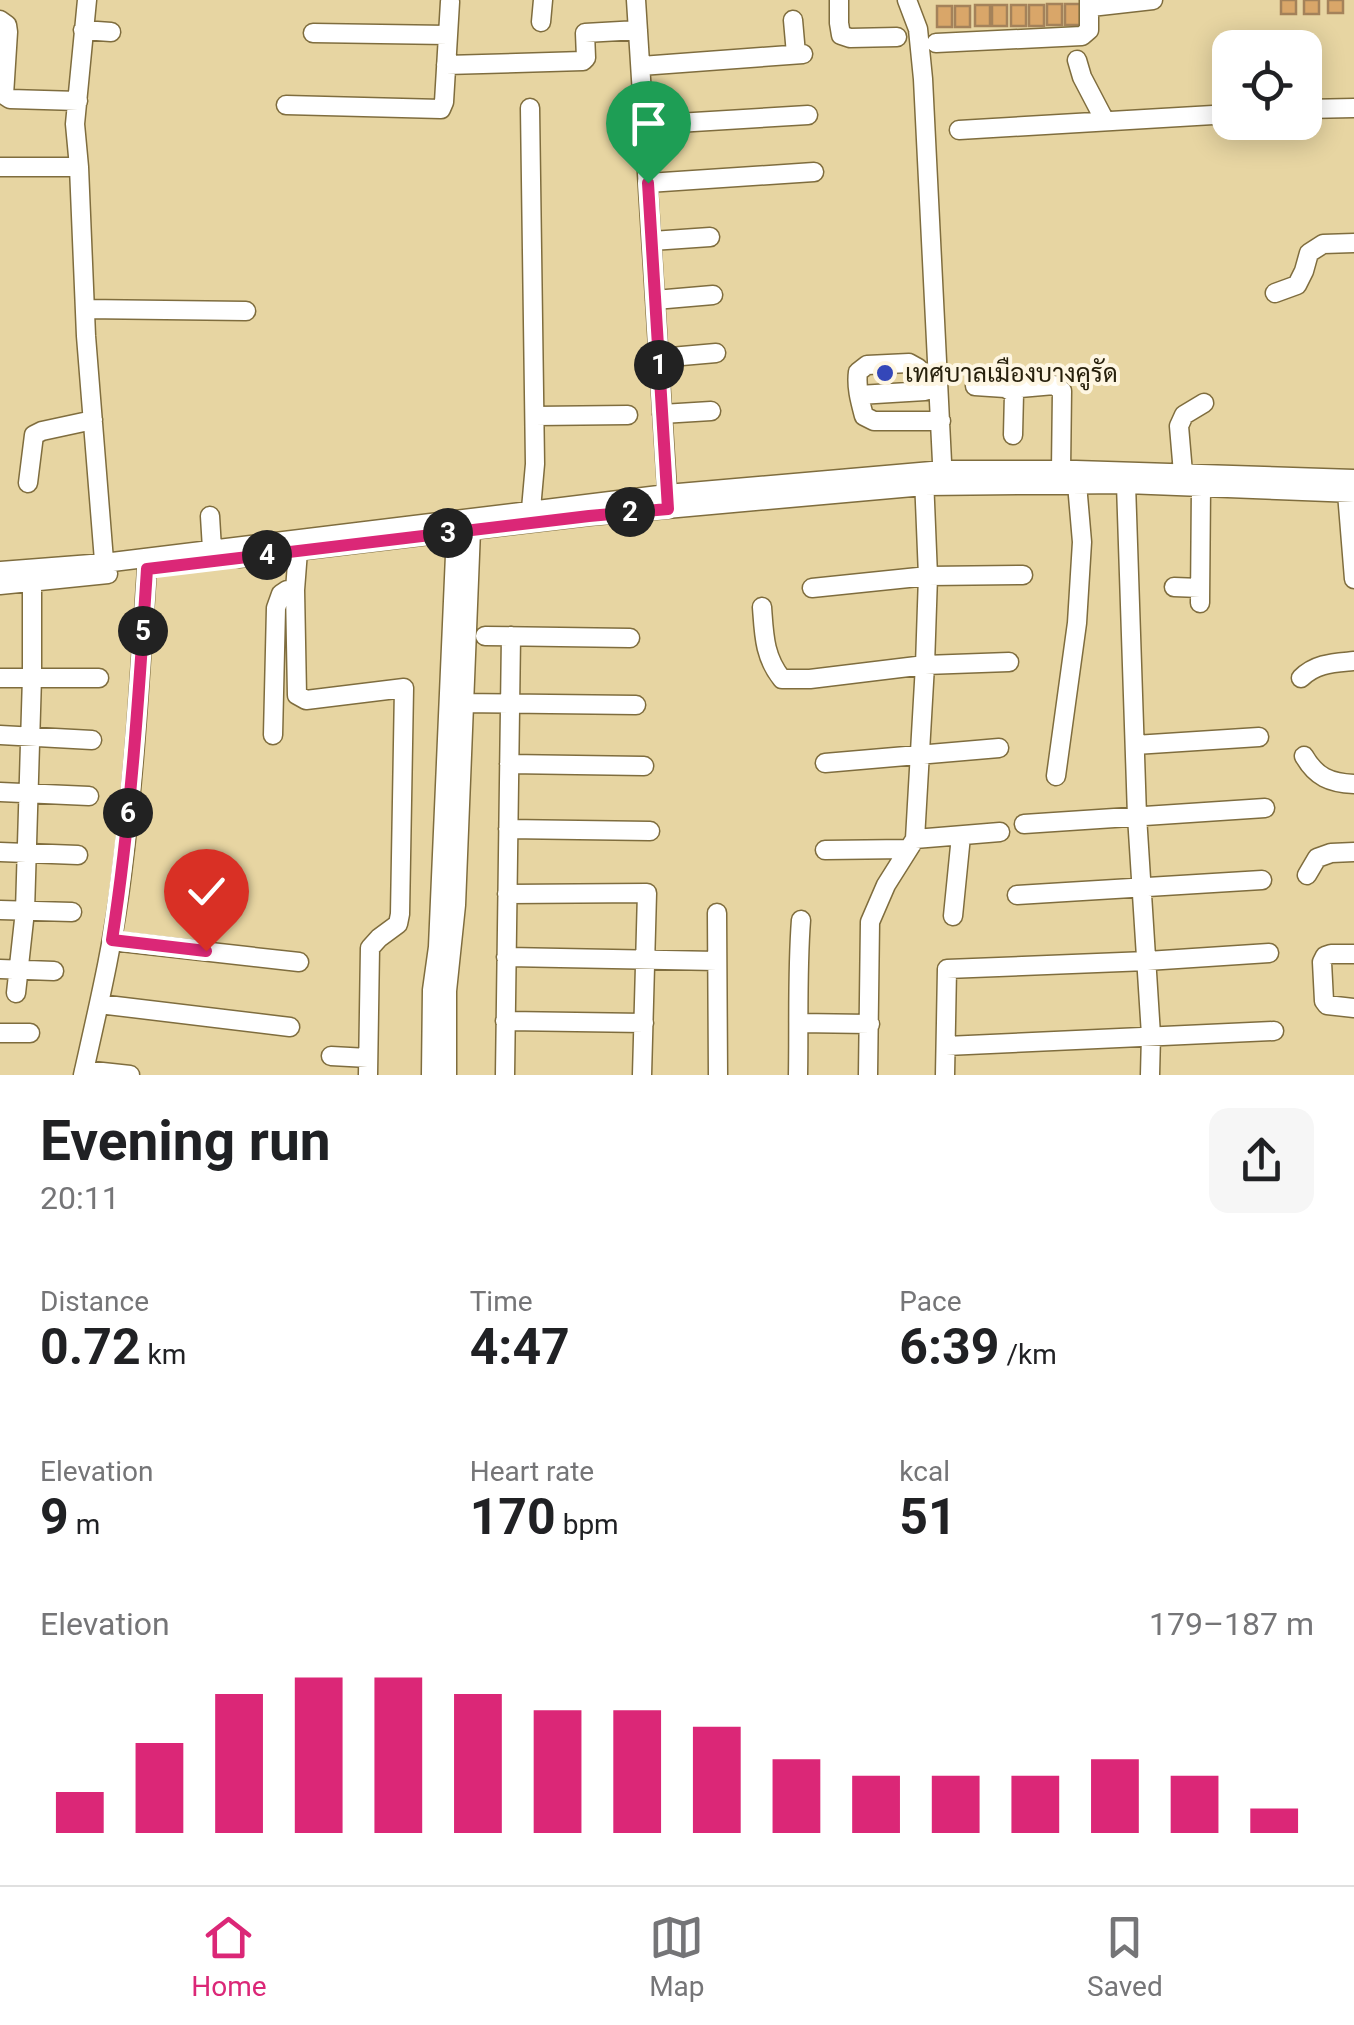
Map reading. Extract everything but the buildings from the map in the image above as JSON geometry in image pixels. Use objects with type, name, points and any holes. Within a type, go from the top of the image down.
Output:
[{"type":"street","points":[[87,0],[75,124],[105,568]]},
{"type":"street","points":[[541,22],[543,0]]},
{"type":"street","points":[[636,0],[667,501]]},
{"type":"street","points":[[840,0],[841,35],[898,37]]},
{"type":"street","points":[[907,0],[918,28],[923,79],[932,390]]},
{"type":"street","points":[[936,43],[1082,36],[1090,30],[1090,3],[1153,0]]},
{"type":"street","points":[[286,105],[441,109],[450,2]]},
{"type":"street","points":[[0,20],[7,25],[8,32],[4,95],[10,99],[78,101]]},
{"type":"street","points":[[641,66],[800,54],[793,20]]},
{"type":"street","points":[[82,30],[111,32]]},
{"type":"street","points":[[446,65],[583,61],[585,33],[638,30]]},
{"type":"street","points":[[314,33],[448,35]]},
{"type":"street","points":[[1077,60],[1105,121]]},
{"type":"street","points":[[530,108],[535,464],[531,509]]},
{"type":"street","points":[[1322,109],[1354,108]]},
{"type":"street","points":[[644,125],[808,115]]},
{"type":"street","points":[[959,130],[1212,115]]},
{"type":"street","points":[[0,168],[79,167]]},
{"type":"street","points":[[648,183],[814,172]]},
{"type":"street","points":[[652,242],[710,237]]},
{"type":"street","points":[[1275,293],[1297,285],[1308,254],[1324,244],[1354,243]]},
{"type":"street","points":[[655,300],[713,295]]},
{"type":"street","points":[[85,309],[246,311]]},
{"type":"street","points":[[659,358],[716,353]]},
{"type":"street","points":[[868,1075],[870,922],[911,844],[926,665],[933,478],[941,421],[932,390],[923,374],[910,363],[867,365],[858,372],[859,396],[867,419],[941,421]]},
{"type":"street","points":[[975,386],[1005,388],[1014,393]]},
{"type":"street","points":[[1013,435],[1014,393],[1020,388],[1054,386],[1062,391],[1062,470]]},
{"type":"street","points":[[859,396],[932,390]]},
{"type":"street","points":[[1183,473],[1179,426],[1184,415],[1204,403]]},
{"type":"street","points":[[662,414],[711,411]]},
{"type":"street","points":[[534,416],[628,415]]},
{"type":"street","points":[[28,484],[34,436],[42,430],[93,420]]},
{"type":"street","points":[[0,585],[212,549],[531,509],[933,478],[1062,470],[1183,473],[1352,488]]},
{"type":"street","points":[[933,478],[1352,488]]},
{"type":"street","points":[[1056,776],[1077,623],[1082,542],[1077,484]]},
{"type":"street","points":[[1126,484],[1150,1075]]},
{"type":"street","points":[[1174,587],[1200,595],[1191,544],[1201,487]]},
{"type":"street","points":[[1352,488],[1354,579]]},
{"type":"street","points":[[0,571],[147,569],[464,531],[667,501]]},
{"type":"street","points":[[210,516],[212,549]]},
{"type":"street","points":[[447,1075],[447,905],[464,531]]},
{"type":"street","points":[[298,551],[298,695],[306,700],[404,688],[400,914],[398,924],[370,948],[368,1066],[331,1056]]},
{"type":"street","points":[[130,1075],[84,1072],[122,872],[138,716],[147,569]]},
{"type":"street","points":[[812,588],[928,576],[1023,575]]},
{"type":"street","points":[[16,993],[25,911],[32,582]]},
{"type":"street","points":[[273,734],[276,608],[281,594],[295,590]]},
{"type":"street","points":[[762,607],[766,648],[772,667],[782,679],[926,665],[1010,662]]},
{"type":"street","points":[[485,636],[630,638]]},
{"type":"street","points":[[505,1075],[510,636]]},
{"type":"street","points":[[1301,678],[1325,664],[1354,661]]},
{"type":"street","points":[[0,678],[99,678]]},
{"type":"street","points":[[458,703],[636,704]]},
{"type":"street","points":[[0,735],[92,740]]},
{"type":"street","points":[[1134,746],[1260,737]]},
{"type":"street","points":[[825,762],[1000,748]]},
{"type":"street","points":[[1304,756],[1323,778],[1354,784]]},
{"type":"street","points":[[509,764],[644,766]]},
{"type":"street","points":[[0,792],[89,796]]},
{"type":"street","points":[[1024,824],[1266,808]]},
{"type":"street","points":[[508,829],[650,832]]},
{"type":"street","points":[[825,850],[1000,832]]},
{"type":"street","points":[[953,916],[961,836]]},
{"type":"street","points":[[0,852],[78,855]]},
{"type":"street","points":[[1307,875],[1317,858],[1354,852]]},
{"type":"street","points":[[1017,895],[1262,880]]},
{"type":"street","points":[[507,894],[647,894],[642,1075]]},
{"type":"street","points":[[432,1075],[432,990],[447,905]]},
{"type":"street","points":[[0,910],[72,912]]},
{"type":"street","points":[[717,913],[718,1075]]},
{"type":"street","points":[[798,1075],[801,920]]},
{"type":"street","points":[[112,940],[300,962]]},
{"type":"street","points":[[945,1075],[947,970],[1268,953]]},
{"type":"street","points":[[1354,954],[1332,954],[1322,962],[1324,1001],[1327,1005],[1354,1008]]},
{"type":"street","points":[[506,957],[718,961]]},
{"type":"street","points":[[0,969],[54,971]]},
{"type":"street","points":[[98,1004],[290,1027]]},
{"type":"street","points":[[506,1021],[644,1023]]},
{"type":"street","points":[[799,1023],[870,1024]]},
{"type":"street","points":[[946,1046],[1274,1030]]},
{"type":"street","points":[[0,1033],[30,1033]]},
{"type":"place","name":"เทศบาลเมืองบางคูรัด","points":[[885,373]]},
{"type":"route","points":[[206,951],[112,940],[138,716],[147,569],[668,509],[648,183]]}]
